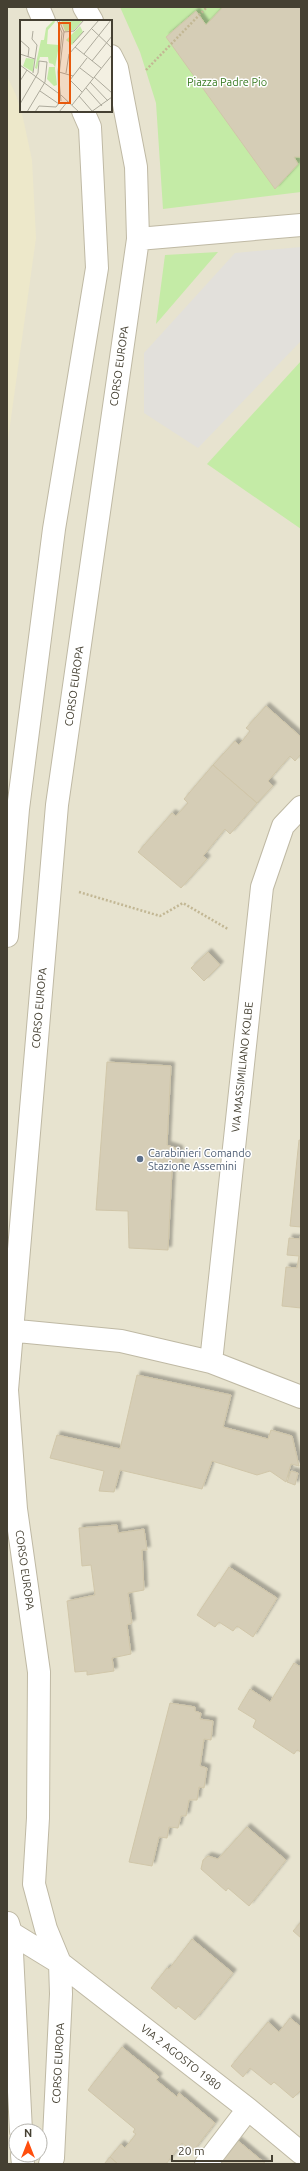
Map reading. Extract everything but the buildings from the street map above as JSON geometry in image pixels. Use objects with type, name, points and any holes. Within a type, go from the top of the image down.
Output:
[{"type":"street","points":[[38,7],[44,20]]},
{"type":"street","points":[[84,7],[91,20]]},
{"type":"street","name":"CORSO EUROPA","points":[[50,2164],[53,2150],[61,1994],[60,1963],[46,1929],[34,1884],[38,1818],[39,1672],[16,1509],[7,1390],[10,1330],[58,798],[138,238],[136,167],[118,68],[112,58]]},
{"type":"street","points":[[7,936],[18,809],[54,530],[97,268],[90,127],[83,112]]},
{"type":"street","points":[[138,238],[301,225]]},
{"type":"street","name":"VIA MASSIMILIANO KOLBE","points":[[211,1362],[254,945],[262,887],[283,826],[301,807]]},
{"type":"street","points":[[10,1330],[121,1341],[211,1362],[301,1397]]},
{"type":"street","points":[[8,1926],[60,1963]]},
{"type":"street","points":[[8,1926],[20,2123]]},
{"type":"street","name":"VIA 2 AGOSTO 1980","points":[[60,1963],[248,2109],[301,2153]]},
{"type":"street","points":[[206,2164],[248,2109]]},
{"type":"path","points":[[122,95],[207,7]]},
{"type":"path","points":[[50,888],[73,890],[160,916],[183,903],[254,945]]},
{"type":"shaded area","points":[[7,7],[301,7],[301,2164],[7,2164]]},
{"type":"shaded area","points":[[7,76],[16,95],[23,118],[32,160],[36,238],[7,447]]},
{"type":"shaded area","points":[[301,247],[301,341],[198,448],[144,413],[144,353],[235,253]]},
{"type":"green space","name":"Piazza Padre Pio","points":[[120,7],[301,7],[301,192],[163,209],[156,103],[140,52]]},
{"type":"green space","points":[[218,252],[156,324],[165,255]]},
{"type":"green space","points":[[301,361],[301,529],[207,464]]},
{"type":"place","name":"Carabinieri Comando Stazione Assemini","points":[[140,1159]]}]
